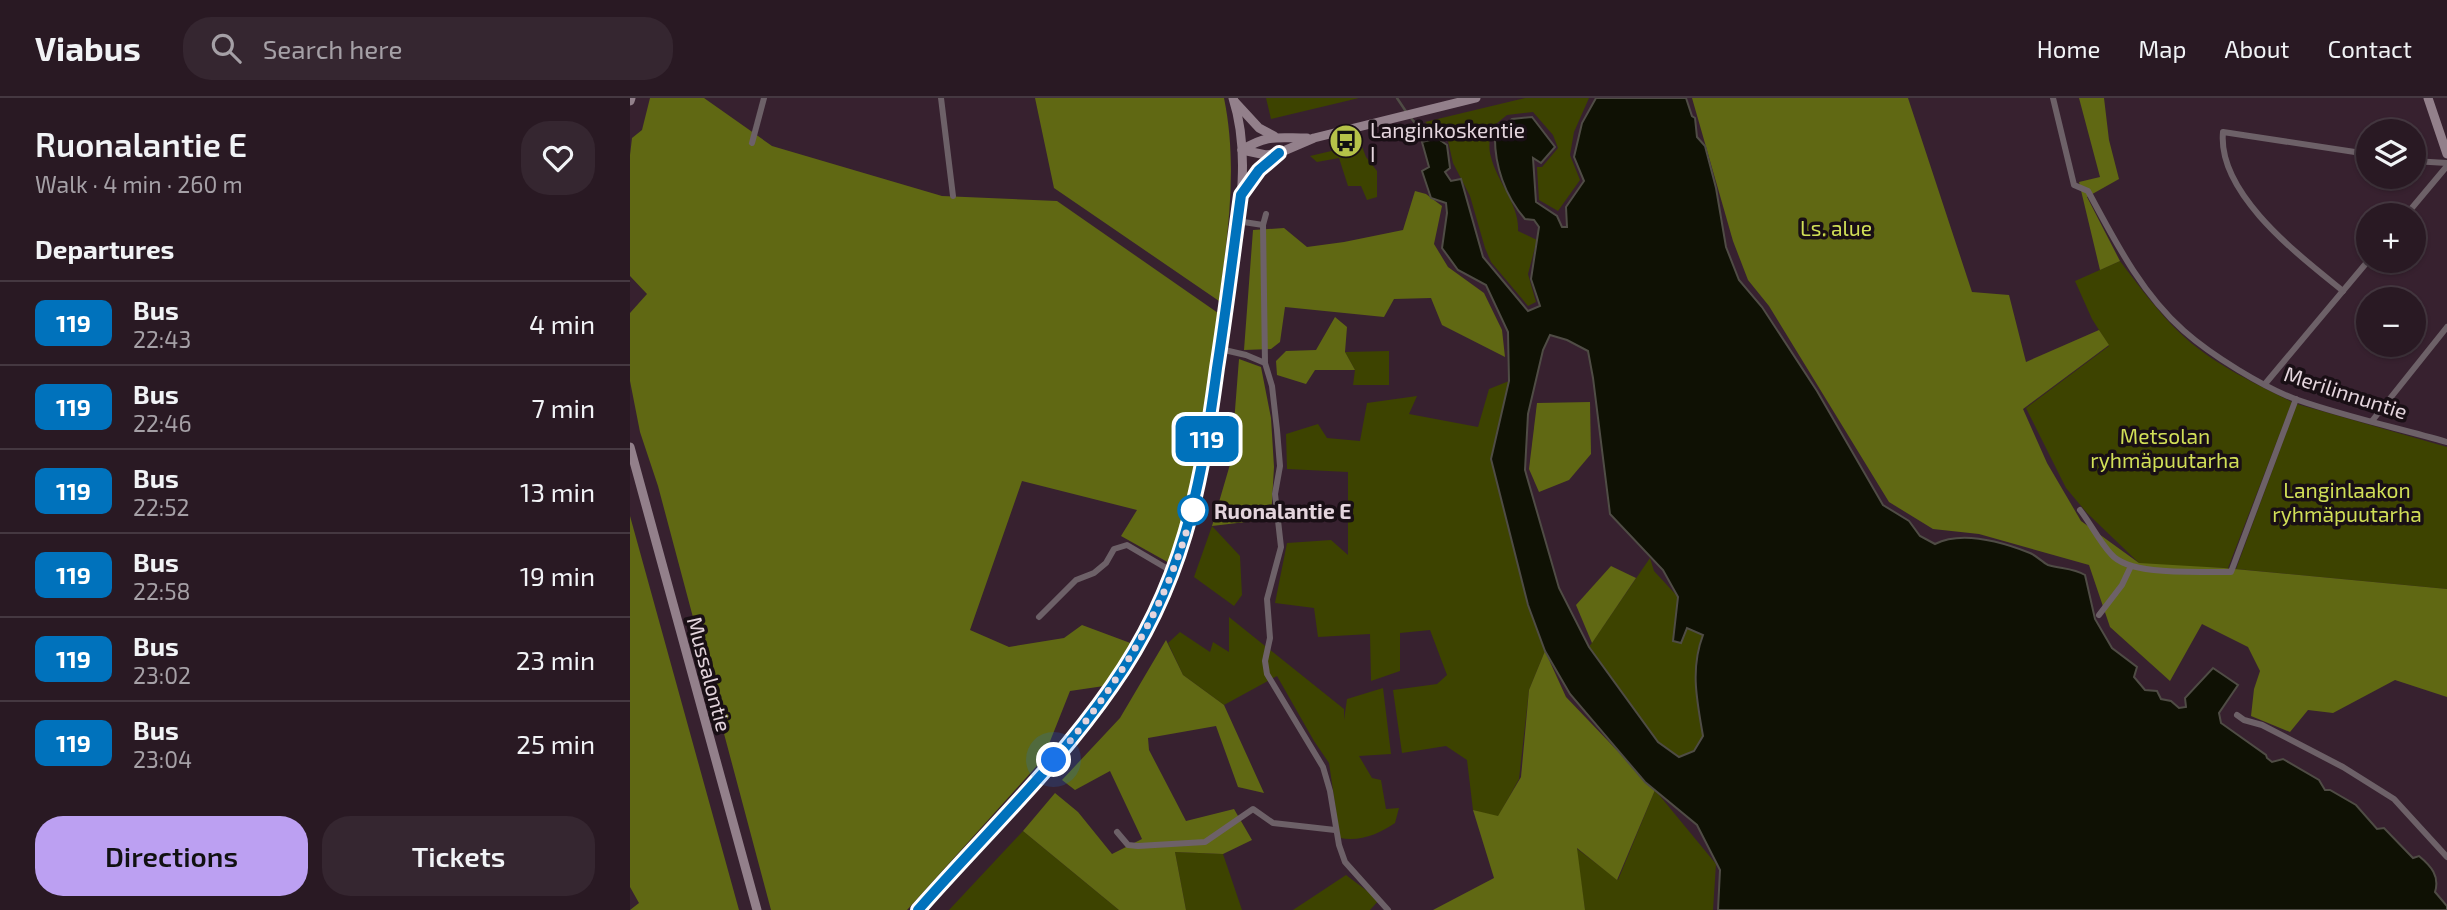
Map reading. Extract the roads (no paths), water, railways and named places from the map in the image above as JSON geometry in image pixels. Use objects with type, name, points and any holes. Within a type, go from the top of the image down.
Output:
[{"type":"street","points":[[752,143],[764,98]]},
{"type":"street","points":[[941,98],[953,195]]},
{"type":"street","points":[[1242,150],[1266,155],[1279,153],[1314,138],[1475,98]]},
{"type":"street","name":"Merilinnuntie","points":[[2053,98],[2074,186],[2088,191],[2122,254],[2150,293],[2184,331],[2225,361],[2296,399],[2447,442]]},
{"type":"street","points":[[2427,98],[2447,153]]},
{"type":"street","points":[[1233,100],[1259,128],[1283,137]]},
{"type":"street","points":[[918,910],[1038,778],[1098,706],[1129,661],[1173,572],[1199,487],[1241,195],[1242,150],[1233,100]]},
{"type":"street","points":[[2343,291],[2303,259],[2250,207],[2229,168],[2221,146],[2223,132],[2356,152]]},
{"type":"street","points":[[1242,150],[1259,139],[1314,138]]},
{"type":"street","points":[[1241,195],[1259,170],[1279,153]]},
{"type":"street","points":[[2426,162],[2447,164]]},
{"type":"street","points":[[2416,203],[2447,164]]},
{"type":"street","points":[[1265,214],[1265,363],[1272,386],[1278,437],[1280,466],[1275,494],[1281,547],[1267,599],[1270,638],[1265,661],[1267,674],[1323,767],[1342,856],[1351,870],[1388,910]]},
{"type":"street","points":[[1237,221],[1263,225]]},
{"type":"street","points":[[2265,384],[2358,273]]},
{"type":"street","points":[[2372,421],[2447,327]]},
{"type":"street","points":[[1220,349],[1265,363]]},
{"type":"street","points":[[2080,510],[2112,556],[2131,566],[2231,572],[2296,399]]},
{"type":"street","name":"Mussalontie","points":[[630,447],[757,910]]},
{"type":"street","points":[[1039,617],[1076,580],[1094,573],[1106,563],[1114,549],[1127,545],[1173,572]]},
{"type":"street","points":[[2099,615],[2122,585],[2131,566]]},
{"type":"street","points":[[2237,715],[2343,767],[2395,799],[2447,857]]},
{"type":"street","points":[[1116,832],[1128,845],[1205,842],[1253,809],[1273,823],[1335,830]]},
{"type":"waterway","points":[[1397,98],[1407,113]]},
{"type":"waterway","points":[[1411,118],[1429,140]]},
{"type":"place","name":"Langinkoskentie I","points":[[1346,141]]},
{"type":"place","name":"Ruonalantie E","points":[[1193,510]]},
{"type":"park label","name":"Ls. alue","points":[[1836,227]]},
{"type":"park label","name":"Metsolan ryhmäpuutarha","points":[[2165,447]]},
{"type":"park label","name":"Langinlaakon ryhmäpuutarha","points":[[2347,501]]}]
